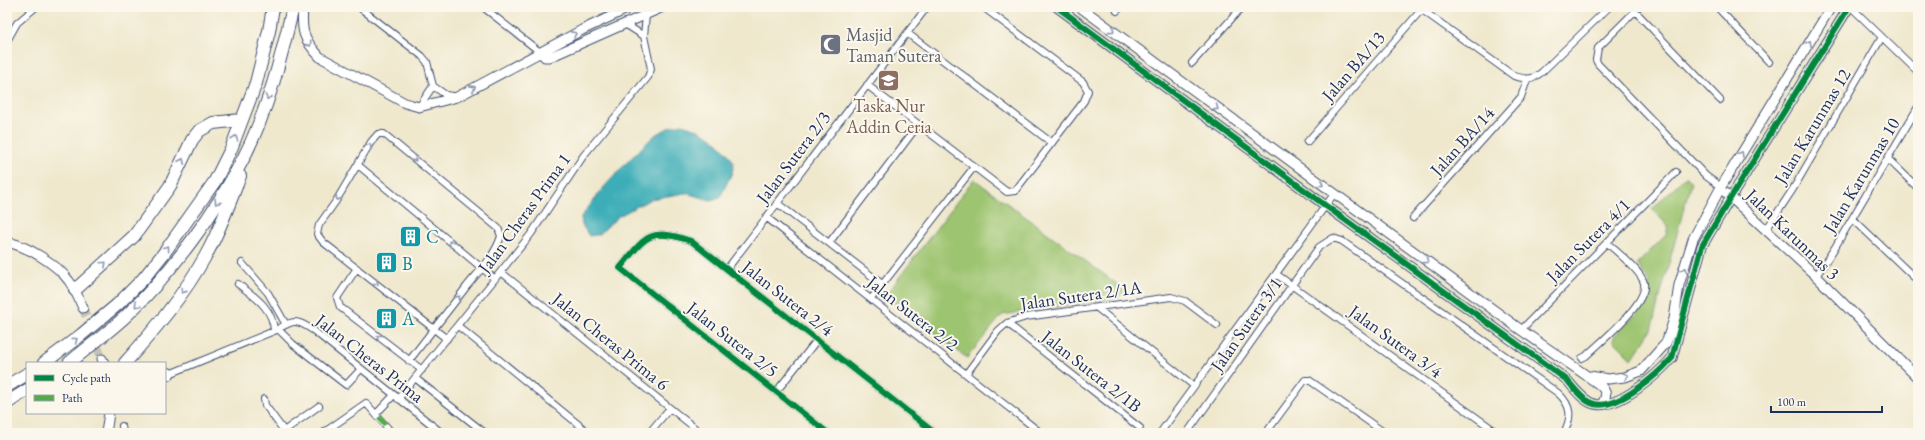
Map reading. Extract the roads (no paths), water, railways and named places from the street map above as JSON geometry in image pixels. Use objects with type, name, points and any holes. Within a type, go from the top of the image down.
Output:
[{"type":"highway","points":[[45,362],[81,335],[117,304],[143,278],[164,253],[215,181],[231,149],[256,83],[269,31],[273,7]]},
{"type":"highway","points":[[126,362],[172,307],[206,255],[240,175],[244,157],[271,88],[293,7]]},
{"type":"highway","points":[[75,290],[134,236],[170,186],[192,140],[199,131],[213,123],[241,120]]},
{"type":"highway","points":[[70,362],[127,315],[152,289],[208,215],[244,157]]},
{"type":"highway","points":[[131,362],[139,346]]},
{"type":"highway","points":[[7,386],[26,375]]},
{"type":"highway","points":[[7,402],[26,391]]},
{"type":"street","points":[[7,40],[17,23],[36,7]]},
{"type":"street","points":[[303,7],[302,29],[309,45],[320,57],[405,103],[419,107],[457,97],[540,52],[631,7]]},
{"type":"street","points":[[359,7],[422,56],[426,62],[433,86],[446,95],[457,97]]},
{"type":"street","points":[[483,7],[545,56],[550,57],[663,7]]},
{"type":"street","name":"Jalan Sutera 2/3","points":[[726,269],[926,7]]},
{"type":"street","points":[[867,85],[1007,192],[1015,191],[1084,101],[1088,91],[1083,82],[983,7]]},
{"type":"street","points":[[1057,7],[1326,206],[1567,380],[1585,399],[1594,404],[1613,402],[1649,380],[1672,358],[1702,246],[1850,7],[1918,72]]},
{"type":"street","points":[[1080,7],[1334,194],[1521,330],[1587,376],[1605,390],[1606,397],[1602,404]]},
{"type":"street","points":[[1192,63],[1242,7]]},
{"type":"street","points":[[1420,8],[1514,76],[1527,80],[1534,78],[1542,72],[1609,7]]},
{"type":"street","points":[[1717,7],[1769,62]]},
{"type":"street","points":[[1587,376],[1608,379],[1625,377],[1641,371],[1652,361],[1666,343],[1674,319],[1679,285],[1693,238],[1721,188],[1831,7]]},
{"type":"street","name":"Jalan BA/13","points":[[1307,142],[1420,8]]},
{"type":"street","points":[[1637,9],[1720,100]]},
{"type":"street","name":"Jalan Karunmas 3","points":[[1637,9],[1598,48],[1596,60],[1598,64],[1706,176],[1731,197],[1816,276],[1918,378]]},
{"type":"street","name":"Jalan Cheras Prima 1","points":[[377,413],[389,400],[396,397],[415,378],[458,326],[531,234],[584,156],[648,77],[651,69],[644,36],[646,15]]},
{"type":"street","points":[[625,24],[644,36]]},
{"type":"street","points":[[907,32],[1052,143]]},
{"type":"street","name":"Jalan Karunmas 12","points":[[1766,230],[1793,189],[1882,36]]},
{"type":"street","name":"Jalan BA/14","points":[[1413,218],[1521,97],[1527,80]]},
{"type":"street","points":[[419,107],[433,86]]},
{"type":"street","name":"Jalan Karunmas 10","points":[[1816,276],[1853,219],[1918,107]]},
{"type":"street","points":[[828,243],[919,124]]},
{"type":"street","points":[[409,361],[434,329],[481,268],[497,250],[501,236],[498,228],[384,134],[378,134],[374,137],[358,165],[319,225],[317,234],[323,242],[357,268],[434,329],[447,339]]},
{"type":"street","points":[[1888,159],[1918,188]]},
{"type":"street","points":[[358,165],[495,279]]},
{"type":"street","points":[[871,299],[974,167]]},
{"type":"street","name":"Jalan Sutera 4/1","points":[[1521,330],[1676,172]]},
{"type":"street","points":[[1160,433],[1334,194]]},
{"type":"street","points":[[777,202],[882,284]]},
{"type":"street","name":"Jalan Sutera 2/2","points":[[766,217],[1041,433]]},
{"type":"street","points":[[1853,219],[1918,281]]},
{"type":"street","name":"Jalan Sutera 2/4","points":[[620,268],[640,244],[649,236],[660,233],[691,241],[934,433]]},
{"type":"street","name":"Jalan Sutera 3/1","points":[[1187,433],[1319,247],[1333,238],[1342,241],[1558,393],[1565,399],[1571,413],[1570,422],[1564,433]]},
{"type":"street","points":[[7,242],[16,244],[38,255],[60,271],[68,279],[75,290],[83,308]]},
{"type":"street","points":[[1582,358],[1586,356],[1636,307],[1644,290],[1644,283],[1641,278],[1607,243]]},
{"type":"street","points":[[242,263],[268,293],[286,323]]},
{"type":"street","points":[[357,268],[339,293],[338,302],[340,307],[422,370]]},
{"type":"street","name":"Jalan Sutera 2/5","points":[[620,268],[828,433]]},
{"type":"street","name":"Jalan Cheras Prima 6","points":[[501,272],[701,433]]},
{"type":"street","name":"Jalan Sutera 3/4","points":[[1276,274],[1498,433]]},
{"type":"street","points":[[238,284],[267,309],[276,330],[346,385],[361,369]]},
{"type":"street","name":"Jalan Sutera 2/1A","points":[[966,374],[998,331],[1007,323],[1026,317],[1171,297],[1179,298],[1217,325]]},
{"type":"street","points":[[1097,308],[1194,386]]},
{"type":"street","name":"Jalan Cheras Prima","points":[[166,375],[276,330],[286,323],[294,321],[304,325],[442,433]]},
{"type":"street","name":"Jalan Sutera 2/1B","points":[[1007,323],[1140,428]]},
{"type":"street","points":[[458,326],[589,433]]},
{"type":"street","points":[[776,392],[817,340]]},
{"type":"street","points":[[1652,361],[1672,358]]},
{"type":"street","points":[[415,378],[485,433]]},
{"type":"street","points":[[1275,433],[1267,431],[1305,380],[1313,381],[1385,433]]},
{"type":"street","points":[[264,399],[265,405],[282,432],[319,406]]},
{"type":"street","points":[[323,433],[366,403],[377,413],[392,433]]},
{"type":"street","points":[[649,433],[670,408]]},
{"type":"street","points":[[106,433],[109,414]]},
{"type":"street","points":[[122,426],[123,433]]},
{"type":"water","points":[[682,124],[698,130],[719,143],[734,163],[732,173],[720,197],[711,200],[685,193],[651,199],[619,216],[598,235],[589,236],[582,225],[581,217],[604,187],[655,135],[670,127]]},
{"type":"tunnel","points":[[83,308],[102,359]]},
{"type":"place","name":"Masjid Taman Sutera","points":[[831,44]]},
{"type":"place","name":"Taska Nur Addin Ceria","points":[[889,80]]},
{"type":"place","name":"C","points":[[411,236]]},
{"type":"place","name":"B","points":[[387,263]]},
{"type":"place","name":"A","points":[[386,318]]}]
